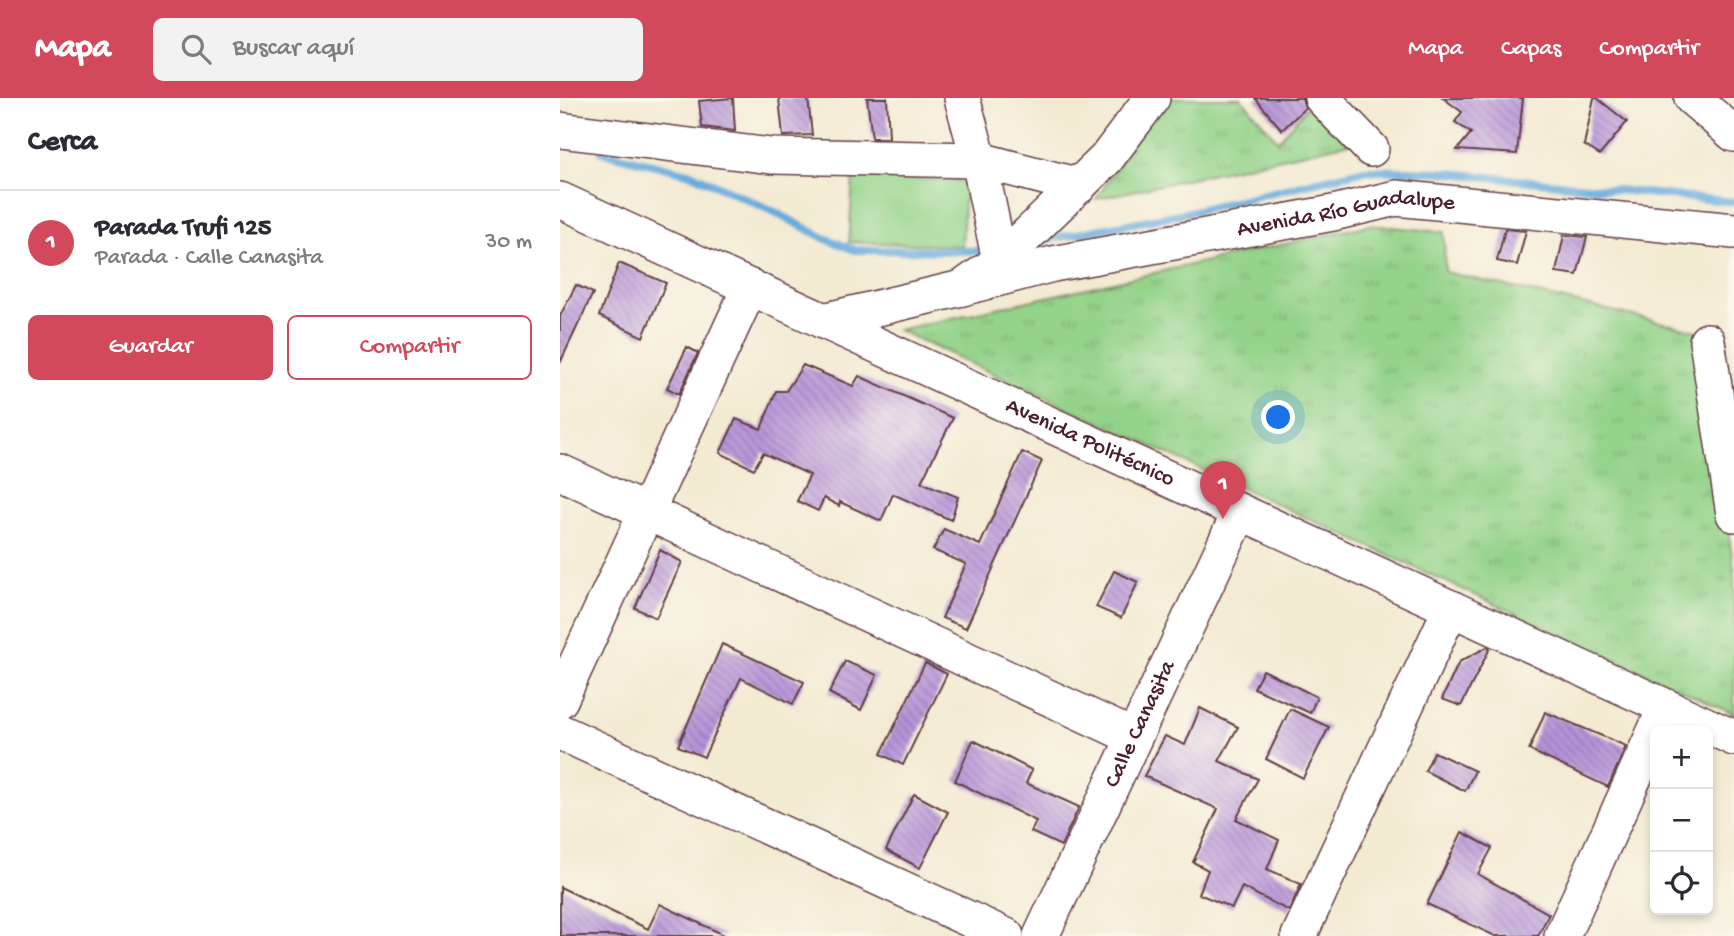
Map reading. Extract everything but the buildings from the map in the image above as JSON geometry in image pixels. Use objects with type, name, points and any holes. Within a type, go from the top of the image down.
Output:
[{"type":"street","points":[[962,98],[979,160],[1000,261]]},
{"type":"street","points":[[962,288],[1000,261],[1106,159],[1152,98]]},
{"type":"street","points":[[1322,98],[1371,149]]},
{"type":"street","points":[[1692,98],[1734,134]]},
{"type":"street","points":[[560,130],[771,156],[979,160],[1079,186]]},
{"type":"street","name":"Avenida Río Guadalupe","points":[[823,321],[1053,264],[1333,213],[1396,198],[1734,231]]},
{"type":"street","name":"Avenida Politécnico","points":[[560,200],[1734,738]]},
{"type":"street","points":[[560,700],[750,288]]},
{"type":"street","points":[[1707,341],[1734,514]]},
{"type":"street","points":[[560,472],[1134,737]]},
{"type":"street","name":"Calle Canasita","points":[[1041,936],[1240,512]]},
{"type":"street","points":[[1299,936],[1451,608]]},
{"type":"street","points":[[1562,936],[1666,707]]},
{"type":"street","points":[[560,732],[1006,936]]},
{"type":"green space","points":[[1163,98],[1241,98],[1278,141],[1309,105],[1350,143],[1096,199]]},
{"type":"green space","points":[[853,176],[965,181],[962,246],[849,242]]},
{"type":"green space","points":[[1370,225],[1444,232],[1445,272],[1698,331],[1734,569],[1734,714],[898,330]]},
{"type":"waterway","points":[[602,152],[692,174],[824,238],[855,250],[981,251]]},
{"type":"waterway","points":[[1039,241],[1185,213],[1365,170],[1441,172],[1734,202]]},
{"type":"place","name":"Parada Trufi 125","points":[[1223,519]]}]
